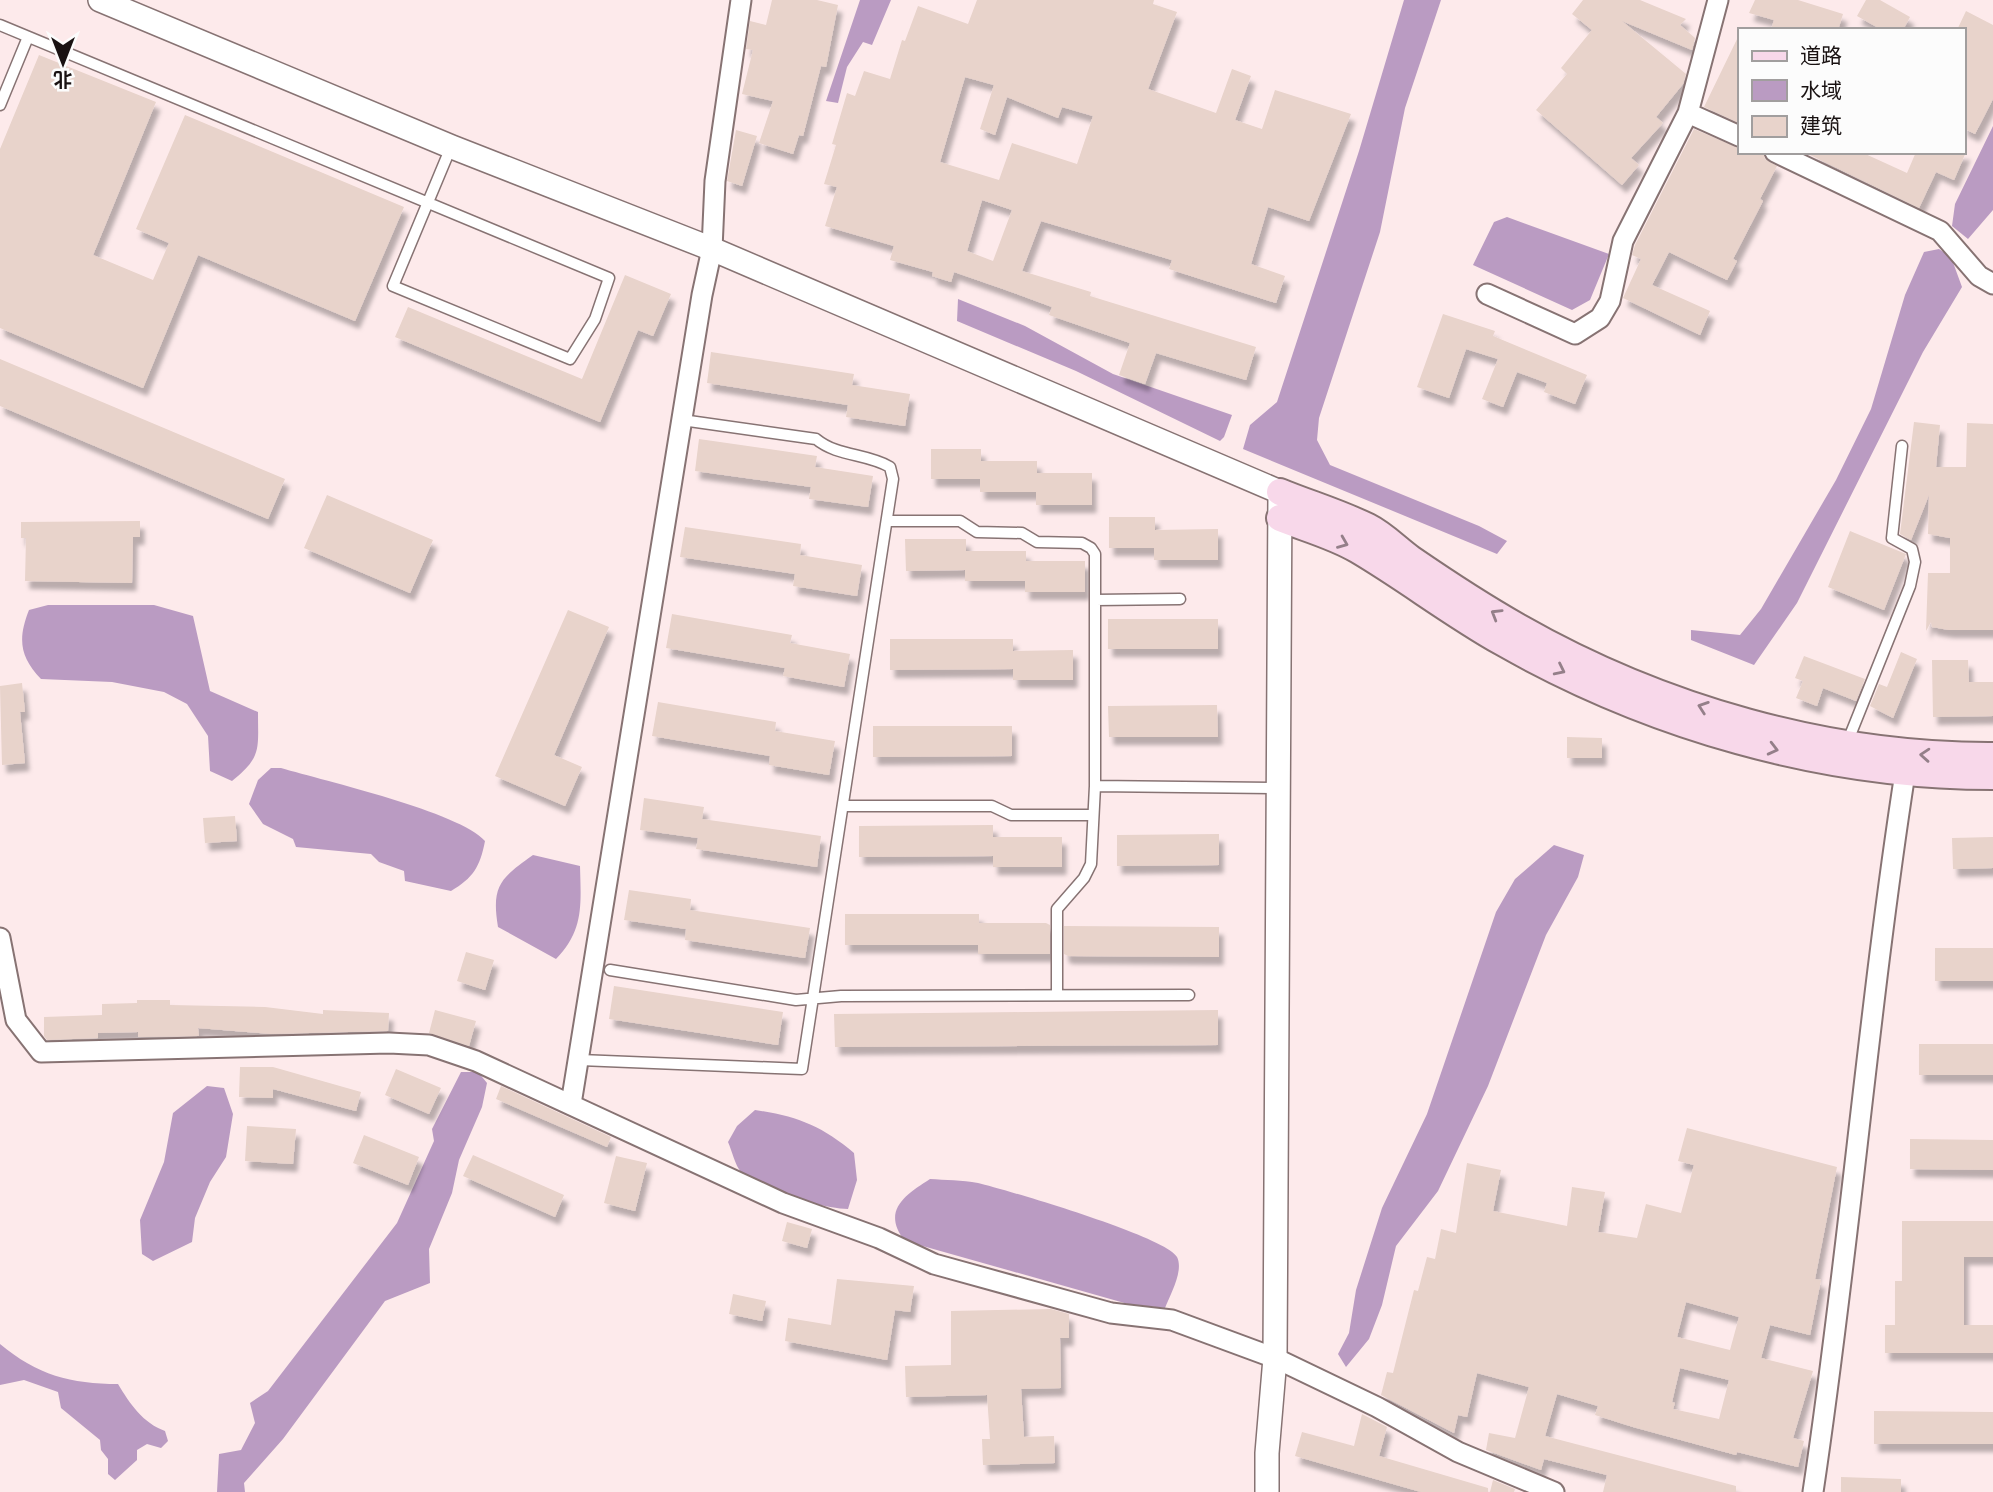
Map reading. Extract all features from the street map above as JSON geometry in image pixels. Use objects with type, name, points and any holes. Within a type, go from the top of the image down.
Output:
[{"type":"main road","points":[[1280,505],[1370,528],[1485,608],[1562,651],[1611,673],[1767,728],[1932,756],[1993,756]]},
{"type":"main road","points":[[1280,505],[1356,549],[1503,643],[1656,714],[1778,751],[1905,773],[1993,776]]},
{"type":"street","points":[[100,0],[452,147],[712,249],[1280,505],[1275,1358],[1267,1453],[1267,1492]]},
{"type":"street","points":[[571,1104],[712,249],[715,181],[741,0]]},
{"type":"street","points":[[1487,294],[1576,334],[1600,318],[1610,301],[1623,240],[1688,113],[1718,0]]},
{"type":"street","points":[[1688,113],[1738,136]]},
{"type":"street","points":[[1779,154],[1940,231],[1979,276],[1993,284]]},
{"type":"street","points":[[1813,1492],[1835,1348],[1861,1105],[1905,773]]},
{"type":"street","points":[[0,938],[16,1020],[41,1052],[202,1045],[429,1045],[476,1061],[783,1203],[879,1238],[934,1264],[1111,1313],[1172,1320],[1275,1358],[1377,1407],[1458,1452],[1554,1492]]},
{"type":"lane","points":[[0,25],[427,202],[609,278],[595,319],[570,359],[393,286],[427,202],[452,147]]},
{"type":"lane","points":[[0,105],[28,37]]},
{"type":"lane","points":[[580,1060],[802,1069],[893,479],[890,467],[878,461],[831,452],[816,439],[682,419]]},
{"type":"lane","points":[[1847,743],[1910,586],[1915,562],[1912,549],[1892,538],[1902,446]]},
{"type":"lane","points":[[887,521],[960,521],[977,532],[1022,533],[1037,542],[1082,543],[1095,554],[1095,786],[1091,864],[1084,878],[1057,909],[1057,995]]},
{"type":"lane","points":[[1095,600],[1180,600]]},
{"type":"lane","points":[[1095,786],[1278,788]]},
{"type":"lane","points":[[843,806],[992,806],[1011,816],[1093,815]]},
{"type":"lane","points":[[610,970],[796,1000],[1189,995]]},
{"type":"water","points":[[860,0],[891,0],[872,45],[863,42],[847,67],[838,103],[826,101]]},
{"type":"water","points":[[1404,0],[1441,0],[1405,108],[1380,232],[1319,418],[1317,440],[1330,465],[1479,526],[1507,541],[1497,554],[1243,449],[1250,425],[1277,402],[1359,151]]},
{"type":"water","points":[[1993,126],[1993,210],[1968,239],[1952,226],[1955,204]]},
{"type":"water","points":[[1507,217],[1609,254],[1590,300],[1572,310],[1473,265],[1494,222]]},
{"type":"water","points":[[1939,249],[1951,257],[1962,287],[1923,352],[1797,603],[1754,665],[1691,640],[1691,630],[1740,635],[1761,609],[1836,480],[1871,409],[1905,295],[1924,252]]},
{"type":"water","points":[[958,299],[1025,326],[1113,374],[1232,415],[1224,437],[1220,441],[1076,371],[957,321]]},
{"type":"water","points":[[48,605],[154,605],[193,616],[210,691],[258,712],[258,744],[249,765],[232,781],[210,771],[208,736],[187,704],[164,692],[112,682],[41,679],[28,662],[22,638],[29,610]]},
{"type":"water","points":[[271,768],[281,768],[358,789],[449,819],[485,841],[478,865],[465,881],[451,891],[405,881],[404,871],[379,862],[371,854],[296,847],[293,839],[263,824],[249,804],[258,780]]},
{"type":"water","points":[[1554,845],[1584,855],[1578,877],[1546,935],[1488,1086],[1438,1191],[1396,1246],[1382,1305],[1369,1339],[1346,1367],[1338,1354],[1349,1333],[1356,1290],[1382,1208],[1427,1114],[1496,912],[1515,879]]},
{"type":"water","points":[[533,855],[580,866],[579,916],[572,938],[556,959],[498,927],[496,901],[501,884],[513,870]]},
{"type":"water","points":[[461,1072],[478,1072],[487,1083],[482,1107],[459,1160],[452,1193],[429,1249],[430,1283],[385,1301],[283,1439],[244,1483],[245,1492],[217,1492],[219,1454],[241,1450],[255,1423],[250,1403],[268,1391],[397,1223],[434,1141],[432,1129]]},
{"type":"water","points":[[207,1086],[224,1088],[233,1114],[226,1157],[210,1182],[195,1218],[192,1242],[153,1261],[142,1254],[140,1220],[164,1162],[173,1113]]},
{"type":"water","points":[[755,1110],[784,1115],[820,1129],[854,1153],[857,1180],[848,1209],[807,1202],[775,1192],[741,1172],[728,1142],[737,1126]]},
{"type":"water","points":[[930,1179],[978,1183],[1020,1195],[1085,1215],[1167,1248],[1177,1257],[1179,1269],[1165,1308],[1128,1304],[905,1241],[895,1221],[896,1212],[912,1191]]},
{"type":"water","points":[[0,1344],[27,1363],[55,1376],[85,1382],[118,1384],[132,1406],[144,1418],[165,1431],[168,1441],[161,1448],[147,1444],[137,1450],[137,1460],[115,1480],[108,1474],[108,1459],[101,1450],[100,1440],[61,1408],[58,1392],[24,1380],[0,1385]]},
{"type":"building","points":[[772,0],[817,0],[838,5],[826,67],[821,66],[803,136],[799,135],[793,154],[759,143],[773,101],[742,94],[753,50],[746,49],[750,21],[766,25]]},
{"type":"building","points":[[977,0],[1154,0],[1153,4],[1177,12],[1148,89],[1216,113],[1232,69],[1251,76],[1235,120],[1262,129],[1275,90],[1351,114],[1309,221],[1268,207],[1251,264],[1285,276],[1276,303],[1169,269],[1172,260],[1041,221],[1022,271],[1091,292],[1090,296],[1256,347],[1246,380],[1156,353],[1145,384],[1119,375],[1130,343],[1049,315],[1052,307],[954,272],[951,282],[932,276],[933,272],[890,260],[894,246],[825,226],[837,187],[824,184],[847,93],[855,96],[864,71],[890,79],[902,40],[905,41],[918,6],[968,24]],"holes":[[[965,77],[994,85],[980,129],[995,135],[1007,97],[1058,118],[1062,107],[1093,116],[1077,164],[1012,143],[999,180],[940,162]],[[982,200],[1012,210],[993,261],[967,251]]]},
{"type":"building","points":[[1583,0],[1640,0],[1686,19],[1680,25],[1695,38],[1692,50],[1622,21],[1686,74],[1683,84],[1656,117],[1663,123],[1631,158],[1639,165],[1622,185],[1536,110],[1567,74],[1561,68],[1592,30],[1572,14]]},
{"type":"building","points":[[1755,0],[1798,0],[1843,14],[1839,28],[1772,28],[1774,20],[1749,13]]},
{"type":"building","points":[[1866,0],[1880,0],[1910,17],[1904,28],[1878,28],[1857,16]]},
{"type":"building","points":[[1966,11],[1993,25],[1993,99],[1975,134],[1965,129],[1965,28],[1958,28]]},
{"type":"building","points":[[1738,37],[1738,123],[1704,107]]},
{"type":"building","points":[[39,55],[156,102],[93,255],[153,280],[169,243],[136,229],[185,115],[404,207],[355,321],[198,255],[143,388],[0,328],[0,149]]},
{"type":"building","points":[[1694,129],[1738,148],[1738,154],[1764,154],[1765,159],[1777,166],[1760,199],[1763,201],[1733,259],[1737,261],[1727,280],[1669,252],[1652,285],[1710,311],[1700,335],[1623,298],[1641,259],[1632,255]]},
{"type":"building","points":[[736,130],[757,136],[742,186],[727,181]]},
{"type":"building","points":[[1966,152],[1954,180],[1936,172],[1919,208],[1808,154],[1865,154],[1907,173],[1915,154]]},
{"type":"building","points":[[625,275],[671,294],[653,336],[638,330],[600,422],[395,337],[408,307],[582,379]]},
{"type":"building","points":[[1443,314],[1495,331],[1493,336],[1587,375],[1575,404],[1544,392],[1547,383],[1517,372],[1503,407],[1482,399],[1498,359],[1466,349],[1449,398],[1417,387]]},
{"type":"building","points":[[711,352],[854,374],[852,385],[910,394],[905,426],[846,417],[848,405],[707,383]]},
{"type":"building","points":[[0,359],[285,479],[268,519],[0,406]]},
{"type":"building","points":[[1914,422],[1940,425],[1936,467],[1966,467],[1967,423],[1993,424],[1993,630],[1949,630],[1932,627],[1931,622],[1926,631],[1928,573],[1950,573],[1950,538],[1928,534],[1929,495],[1911,540],[1900,534]]},
{"type":"building","points":[[699,439],[817,456],[815,467],[873,476],[868,507],[809,499],[811,487],[695,471]]},
{"type":"building","points":[[931,449],[981,449],[981,461],[1037,461],[1037,473],[1092,473],[1092,505],[1036,505],[1036,492],[980,492],[980,479],[931,479]]},
{"type":"building","points":[[327,495],[433,540],[410,593],[304,548]]},
{"type":"building","points":[[1109,517],[1155,517],[1155,530],[1218,529],[1218,560],[1154,560],[1154,548],[1109,548]]},
{"type":"building","points":[[140,521],[140,537],[133,537],[132,583],[25,581],[26,538],[21,538],[21,522]]},
{"type":"building","points":[[685,527],[801,544],[800,555],[862,565],[857,596],[793,586],[795,574],[680,557]]},
{"type":"building","points":[[1850,531],[1906,554],[1884,610],[1828,587]]},
{"type":"building","points":[[905,539],[966,539],[966,551],[1026,551],[1026,561],[1085,561],[1085,592],[1025,592],[1025,581],[965,581],[965,570],[906,571]]},
{"type":"building","points":[[568,610],[609,627],[554,755],[582,767],[565,806],[495,776]]},
{"type":"building","points":[[672,614],[792,635],[790,643],[850,654],[844,687],[783,676],[785,668],[666,648]]},
{"type":"building","points":[[1108,619],[1218,619],[1218,649],[1108,649]]},
{"type":"building","points":[[890,639],[1013,639],[1013,651],[1073,650],[1073,680],[1013,680],[1013,669],[890,670]]},
{"type":"building","points":[[1901,652],[1917,659],[1893,718],[1870,706],[1879,684],[1887,687]]},
{"type":"building","points":[[1804,656],[1865,679],[1856,701],[1823,688],[1817,706],[1796,698],[1803,681],[1795,678]]},
{"type":"building","points":[[1932,660],[1968,660],[1969,682],[1993,682],[1993,716],[1933,717]]},
{"type":"building","points":[[22,683],[25,712],[20,712],[25,763],[2,765],[0,686]]},
{"type":"building","points":[[658,702],[776,722],[775,731],[835,741],[829,775],[769,765],[770,756],[652,736]]},
{"type":"building","points":[[1217,705],[1218,737],[1109,737],[1108,706]]},
{"type":"building","points":[[873,726],[1012,726],[1012,756],[873,757]]},
{"type":"building","points":[[1567,737],[1602,738],[1602,758],[1567,758]]},
{"type":"building","points":[[644,798],[704,807],[702,819],[821,836],[817,867],[696,849],[698,838],[640,830]]},
{"type":"building","points":[[235,816],[237,841],[205,843],[203,818]]},
{"type":"building","points":[[993,825],[993,837],[1062,837],[1062,867],[993,867],[993,856],[859,857],[859,826]]},
{"type":"building","points":[[1219,834],[1219,865],[1117,866],[1117,835]]},
{"type":"building","points":[[1993,837],[1993,868],[1953,869],[1952,838]]},
{"type":"building","points":[[629,890],[691,899],[690,910],[810,928],[805,958],[685,940],[686,929],[624,920]]},
{"type":"building","points":[[845,914],[979,914],[979,923],[1046,923],[1050,925],[1050,954],[978,954],[978,945],[845,945]]},
{"type":"building","points":[[1064,926],[1219,927],[1219,957],[1068,956],[1064,954]]},
{"type":"building","points":[[1935,948],[1993,948],[1993,981],[1935,981]]},
{"type":"building","points":[[466,952],[494,960],[485,990],[457,981]]},
{"type":"building","points":[[614,986],[783,1012],[778,1045],[609,1019]]},
{"type":"building","points":[[137,1000],[170,1000],[170,1005],[265,1007],[323,1014],[323,1010],[389,1013],[388,1031],[271,1034],[198,1028],[199,1036],[138,1037],[138,1032],[98,1033],[98,1038],[47,1040],[44,1036],[44,1017],[102,1015],[102,1004],[137,1003]]},
{"type":"building","points":[[435,1010],[476,1021],[469,1046],[429,1033]]},
{"type":"building","points":[[1218,1010],[1218,1045],[835,1047],[834,1014]]},
{"type":"building","points":[[1919,1044],[1993,1044],[1993,1075],[1919,1075]]},
{"type":"building","points":[[240,1067],[273,1067],[361,1092],[356,1111],[273,1089],[273,1098],[239,1097]]},
{"type":"building","points":[[396,1069],[441,1088],[429,1114],[385,1095]]},
{"type":"building","points":[[501,1086],[611,1137],[607,1147],[496,1099]]},
{"type":"building","points":[[247,1126],[296,1129],[293,1164],[245,1161]]},
{"type":"building","points":[[1687,1128],[1837,1167],[1815,1279],[1821,1280],[1810,1335],[1770,1325],[1761,1358],[1813,1371],[1793,1438],[1804,1441],[1798,1467],[1737,1452],[1736,1455],[1633,1427],[1595,1415],[1598,1406],[1557,1394],[1545,1436],[1736,1486],[1736,1492],[1603,1492],[1607,1475],[1544,1459],[1541,1470],[1486,1450],[1489,1433],[1515,1438],[1529,1387],[1477,1373],[1467,1417],[1458,1415],[1454,1433],[1381,1395],[1387,1372],[1393,1373],[1414,1290],[1418,1291],[1427,1257],[1435,1259],[1441,1229],[1456,1233],[1467,1163],[1501,1170],[1493,1211],[1567,1226],[1572,1187],[1605,1192],[1598,1232],[1637,1238],[1646,1204],[1681,1213],[1694,1165],[1678,1161]],"holes":[[[1686,1302],[1739,1317],[1730,1350],[1677,1337]],[[1680,1368],[1729,1380],[1719,1419],[1673,1409],[1675,1403],[1672,1402]]]},
{"type":"building","points":[[364,1135],[419,1157],[408,1185],[353,1163]]},
{"type":"building","points":[[1910,1139],[1993,1140],[1993,1170],[1910,1169]]},
{"type":"building","points":[[473,1155],[564,1195],[555,1217],[463,1176]]},
{"type":"building","points":[[616,1156],[647,1163],[635,1211],[604,1203]]},
{"type":"building","points":[[1902,1221],[1993,1221],[1993,1257],[1964,1257],[1964,1325],[1993,1325],[1993,1353],[1885,1353],[1885,1325],[1895,1325],[1895,1281],[1902,1281]]},
{"type":"building","points":[[787,1222],[812,1229],[807,1248],[782,1241]]},
{"type":"building","points":[[837,1279],[914,1286],[910,1312],[895,1310],[887,1360],[785,1341],[788,1318],[831,1325]]},
{"type":"building","points":[[733,1294],[766,1301],[762,1321],[729,1314]]},
{"type":"building","points":[[1051,1309],[1069,1314],[1069,1338],[1060,1338],[1061,1388],[1021,1389],[1024,1437],[1054,1436],[1055,1463],[983,1465],[982,1439],[990,1439],[987,1395],[906,1397],[905,1366],[951,1365],[951,1311]]},
{"type":"building","points":[[1874,1411],[1993,1412],[1993,1444],[1874,1444]]},
{"type":"building","points":[[1362,1414],[1387,1427],[1379,1456],[1488,1488],[1488,1492],[1421,1492],[1295,1456],[1302,1432],[1354,1446]]},
{"type":"building","points":[[1841,1477],[1901,1479],[1901,1492],[1841,1492]]},
{"type":"building","points":[[1493,1480],[1515,1489],[1514,1492],[1490,1492]]}]
